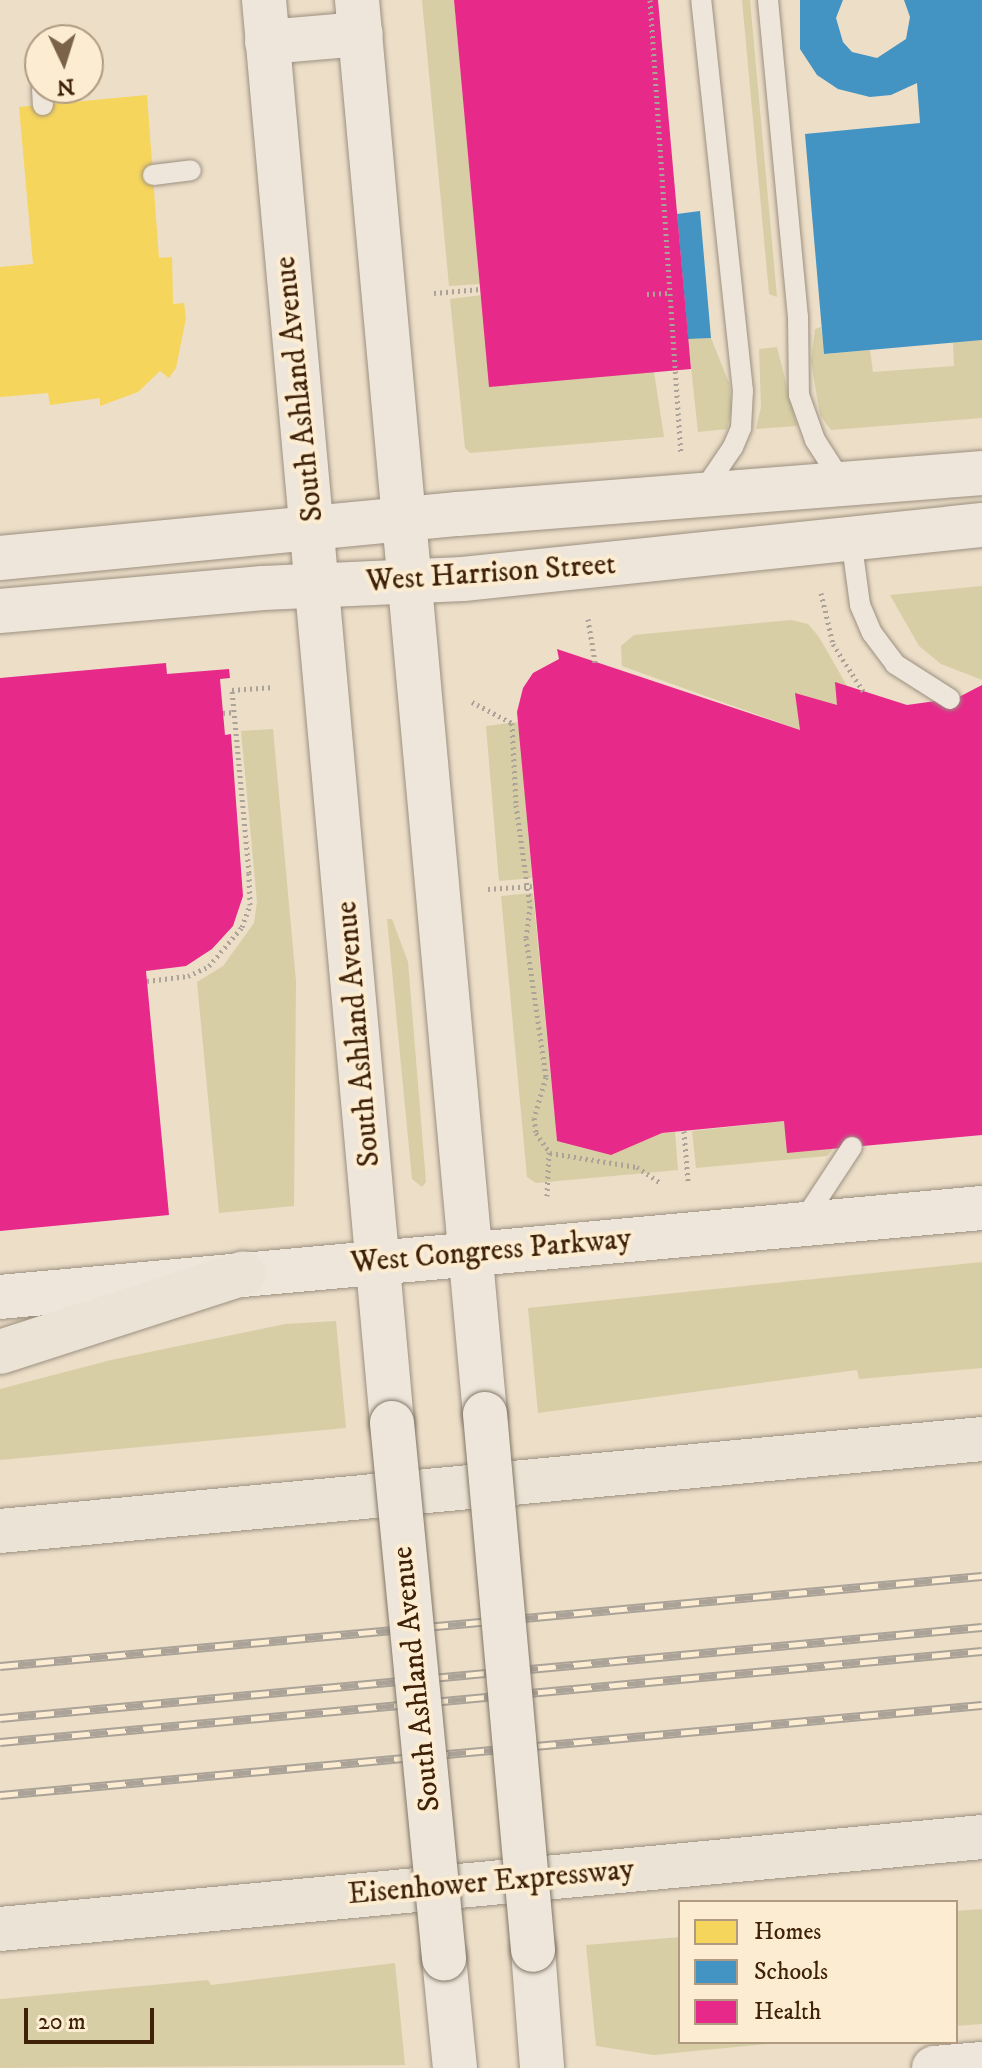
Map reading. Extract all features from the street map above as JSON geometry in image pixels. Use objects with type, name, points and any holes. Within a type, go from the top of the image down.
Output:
[{"type":"highway","points":[[0,1352],[244,1273]]},
{"type":"highway","points":[[0,1531],[982,1439]]},
{"type":"highway","name":"Eisenhower Expressway","points":[[0,1929],[982,1837]]},
{"type":"main road","points":[[266,21],[359,17],[402,520],[472,1255],[542,2068]]},
{"type":"main road","name":"South Ashland Avenue","points":[[266,21],[313,529],[321,586],[392,1423],[455,2068]]},
{"type":"main road","name":"West Harrison Street","points":[[0,558],[402,520],[982,473]]},
{"type":"main road","name":"West Harrison Street","points":[[0,611],[409,582],[982,525]]},
{"type":"main road","name":"West Congress Parkway","points":[[0,1297],[982,1208]]},
{"type":"main road","points":[[934,2068],[982,2064]]},
{"type":"lane","points":[[699,496],[733,447],[741,428],[743,391],[701,0]]},
{"type":"lane","points":[[768,0],[798,317],[799,395],[815,440],[844,485]]},
{"type":"lane","points":[[153,175],[191,170]]},
{"type":"lane","points":[[851,538],[860,605],[872,633],[895,664],[950,699]]},
{"type":"lane","points":[[801,1224],[852,1147]]},
{"type":"path","points":[[650,0],[668,216],[663,236],[681,452]]},
{"type":"path","points":[[434,293],[481,289]]},
{"type":"path","points":[[647,294],[668,293]]},
{"type":"path","points":[[588,619],[595,662]]},
{"type":"path","points":[[147,981],[188,976],[209,966],[228,948],[250,905],[232,690],[274,687]]},
{"type":"path","points":[[472,702],[512,723],[516,805],[530,886],[526,938],[546,1077],[534,1118],[536,1133],[549,1152],[547,1196]]},
{"type":"path","points":[[223,713],[234,712]]},
{"type":"path","points":[[488,889],[530,886]]},
{"type":"path","points":[[684,1131],[688,1181]]},
{"type":"path","points":[[549,1152],[637,1167],[661,1183]]},
{"type":"shaded area","points":[[422,0],[454,0],[480,284],[449,286]]},
{"type":"shaded area","points":[[742,0],[750,0],[777,297],[769,294]]},
{"type":"shaded area","points":[[482,295],[654,372],[664,437],[470,453],[465,448],[450,299]]},
{"type":"shaded area","points":[[821,327],[824,354],[870,350],[873,372],[954,366],[953,342],[982,340],[982,418],[831,430],[820,415],[811,361],[815,329]]},
{"type":"shaded area","points":[[711,338],[729,383],[732,409],[727,429],[698,432],[688,339]]},
{"type":"shaded area","points":[[777,347],[797,426],[756,429],[761,407],[759,349]]},
{"type":"shaded area","points":[[982,586],[982,680],[941,664],[919,646],[890,595]]},
{"type":"shaded area","points":[[791,620],[808,624],[819,637],[863,714],[800,730],[622,666],[621,646],[634,635]]},
{"type":"shaded area","points":[[519,722],[532,878],[499,881],[486,726]]},
{"type":"shaded area","points":[[273,729],[296,981],[294,1206],[219,1213],[197,982],[223,966],[254,923],[257,902],[241,731]]},
{"type":"shaded area","points":[[533,893],[557,1141],[675,1132],[678,1170],[536,1183],[527,1177],[501,896]]},
{"type":"shaded area","points":[[387,919],[392,919],[408,962],[426,1182],[422,1187],[412,1179]]},
{"type":"shaded area","points":[[784,1121],[833,1149],[827,1156],[696,1168],[692,1131]]},
{"type":"shaded area","points":[[982,1262],[982,1368],[859,1379],[857,1370],[538,1413],[528,1308]]},
{"type":"shaded area","points":[[336,1321],[346,1428],[0,1460],[0,1389],[111,1360],[285,1324]]},
{"type":"shaded area","points":[[982,1909],[982,2024],[958,2026],[958,1911]]},
{"type":"shaded area","points":[[678,1937],[678,2044],[767,2044],[654,2055],[596,2046],[586,1945]]},
{"type":"shaded area","points":[[395,1963],[405,2065],[0,2068],[0,1999],[208,1980],[211,1985]]},
{"type":"building: Homes","points":[[147,95],[159,258],[172,257],[173,304],[184,303],[186,318],[176,368],[169,378],[160,371],[138,392],[100,406],[100,398],[50,405],[48,393],[0,397],[0,267],[33,264],[19,107],[104,104],[104,99]]},
{"type":"building: Schools","points":[[800,0],[843,0],[836,18],[843,42],[852,52],[877,58],[906,39],[910,17],[904,0],[982,0],[982,340],[824,354],[805,134],[920,123],[917,83],[891,95],[870,97],[838,89],[817,75],[800,49]]},
{"type":"building: Schools","points":[[700,211],[711,338],[688,339],[677,214]]},
{"type":"building: Health","points":[[454,0],[658,0],[691,369],[489,387]]},
{"type":"building: Health","points":[[557,649],[800,730],[795,693],[837,705],[835,682],[907,705],[957,698],[982,685],[982,1135],[787,1153],[784,1121],[662,1133],[611,1155],[557,1141],[517,712],[523,688],[533,673],[559,659]]},
{"type":"building: Health","points":[[166,663],[167,674],[229,669],[230,678],[220,679],[225,735],[231,734],[243,896],[233,926],[212,949],[186,966],[146,971],[169,1215],[0,1231],[0,678]]},
{"type":"railway","points":[[0,1666],[982,1576]]},
{"type":"railway","points":[[0,1718],[982,1627]]},
{"type":"railway","points":[[0,1742],[982,1651]]},
{"type":"railway","points":[[0,1795],[982,1705]]}]
